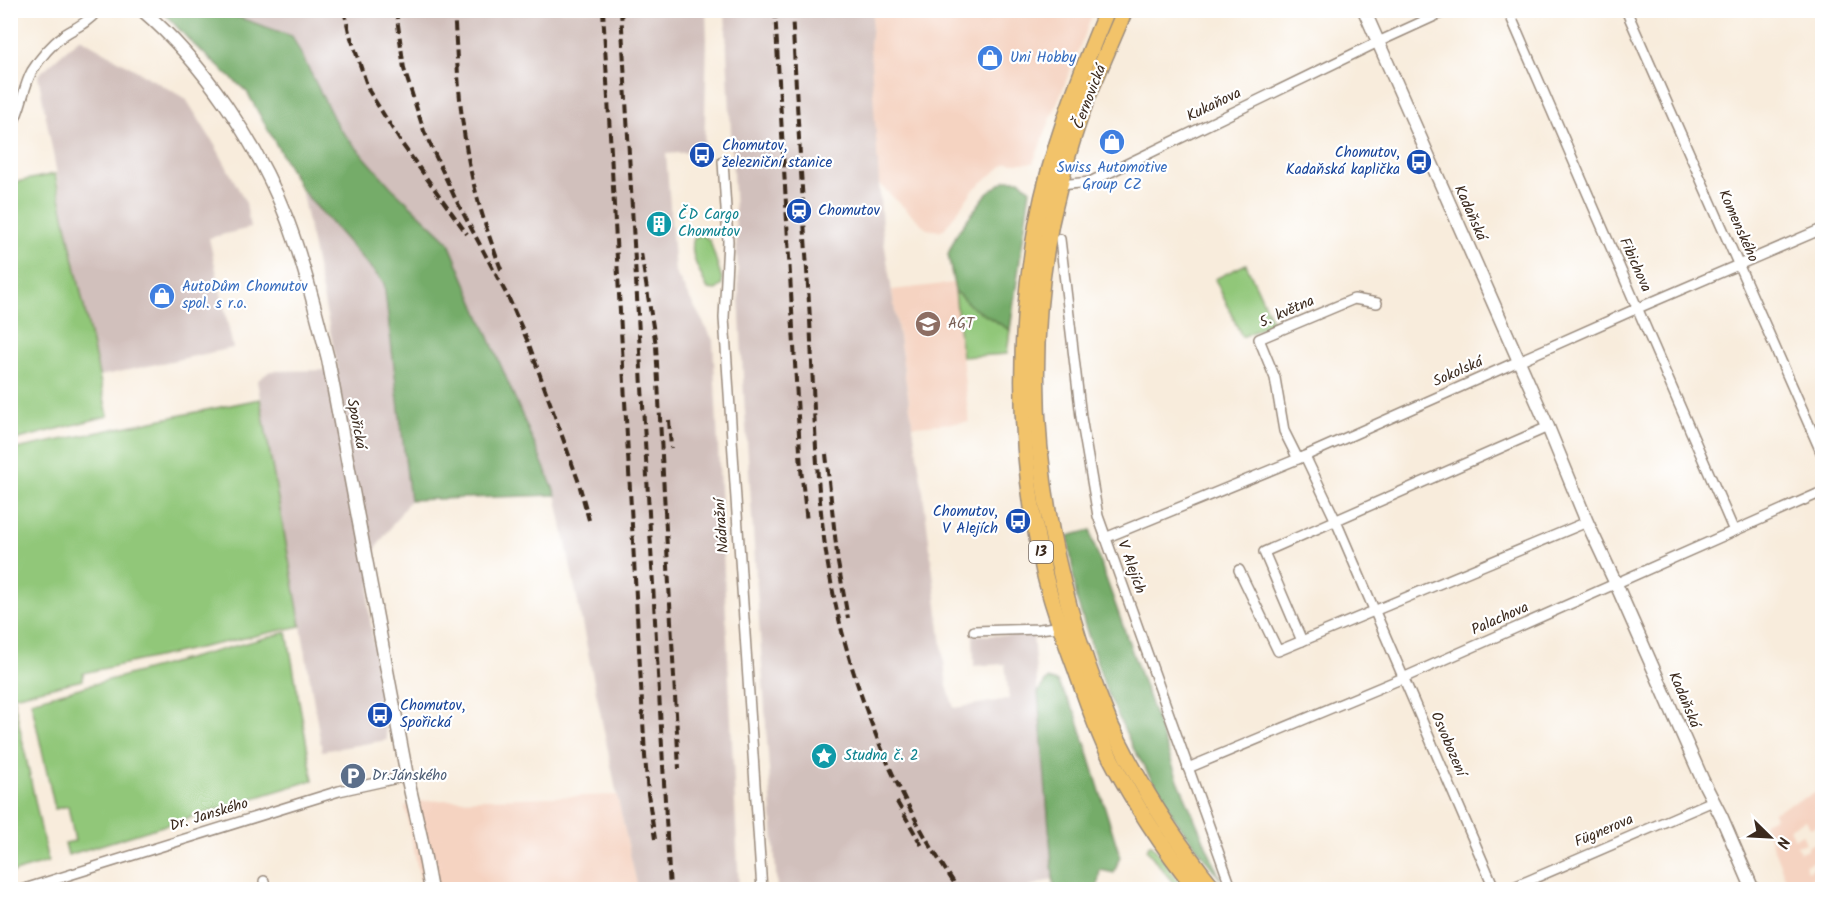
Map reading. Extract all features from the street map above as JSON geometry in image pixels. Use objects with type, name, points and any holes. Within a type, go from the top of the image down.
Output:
[{"type":"highway","name":"Černovická","points":[[1054,183],[1071,100],[1107,10]]},
{"type":"highway","name":"Černovická","points":[[1054,183],[1070,150],[1086,103],[1125,10]]},
{"type":"highway","name":"13","points":[[1054,183],[1038,222],[1029,270],[1024,319],[1022,402],[1030,499],[1045,573],[1108,721],[1147,794],[1181,847],[1215,890]]},
{"type":"highway","name":"13","points":[[1067,625],[1096,727],[1110,757],[1154,832],[1197,890]]},
{"type":"street","points":[[10,128],[15,121],[32,72],[42,57],[63,36],[87,22],[98,10]]},
{"type":"street","name":"Spořická","points":[[142,10],[192,62],[230,112],[265,171],[288,221],[314,301],[328,359],[407,776],[431,890]]},
{"type":"street","name":"Kadaňská","points":[[1364,10],[1548,427],[1587,522],[1753,890]]},
{"type":"street","name":"Kukaňova","points":[[1054,183],[1090,182],[1448,10]]},
{"type":"street","name":"Fibichova","points":[[1508,10],[1734,531]]},
{"type":"street","name":"Komenského","points":[[1626,10],[1822,454]]},
{"type":"street","name":"Nádražní","points":[[723,161],[728,241],[724,318],[762,890]]},
{"type":"street","name":"Sokolská","points":[[1105,538],[1302,458],[1638,308],[1822,229]]},
{"type":"street","name":"V Alejích","points":[[1060,239],[1081,417],[1098,516],[1232,890]]},
{"type":"street","name":"5. května","points":[[1302,458],[1284,431],[1275,378],[1259,339],[1353,299],[1377,303]]},
{"type":"street","points":[[1302,641],[1264,552],[1548,427]]},
{"type":"street","name":"Osvobození","points":[[1302,458],[1335,519],[1495,890]]},
{"type":"street","name":"Palachova","points":[[1188,768],[1403,678],[1822,492]]},
{"type":"street","points":[[1239,570],[1278,651],[1587,522]]},
{"type":"street","points":[[974,631],[1067,625]]},
{"type":"street","name":"Dr. Janského","points":[[21,890],[339,791],[407,776]]},
{"type":"street","name":"Fügnerova","points":[[1507,890],[1713,801]]},
{"type":"shaded area","points":[[220,10],[706,11],[704,151],[666,154],[675,272],[713,340],[739,889],[638,889],[556,495],[448,241],[392,187],[338,127],[292,36]]},
{"type":"shaded area","points":[[725,11],[873,11],[870,46],[882,228],[923,492],[947,686],[954,708],[1009,699],[1005,664],[974,666],[973,635],[1033,636],[1054,878],[1026,889],[777,889],[744,397]]},
{"type":"shaded area","points":[[873,11],[1094,11],[1033,163],[1006,163],[974,189],[945,228],[940,231],[927,229],[878,183],[870,46]]},
{"type":"shaded area","points":[[80,38],[186,99],[216,147],[246,203],[250,228],[209,238],[233,348],[100,376],[72,253],[38,75]]},
{"type":"shaded area","points":[[301,189],[384,283],[410,500],[376,548],[368,604],[387,740],[322,751],[257,381],[270,371],[338,370]]},
{"type":"shaded area","name":"AGT","points":[[954,283],[969,422],[913,426],[892,290]]},
{"type":"shaded area","points":[[1822,790],[1822,813],[1817,816],[1820,824],[1810,828],[1806,820],[1789,828],[1794,839],[1802,834],[1806,843],[1797,846],[1800,852],[1822,840],[1822,860],[1805,865],[1808,871],[1816,866],[1820,875],[1811,878],[1814,884],[1822,880],[1822,889],[1792,889],[1789,881],[1787,882],[1763,822],[1775,817],[1773,812]]},
{"type":"shaded area","points":[[617,795],[638,889],[422,889],[405,806],[422,801]]},
{"type":"green space","points":[[162,11],[220,11],[292,36],[338,127],[391,187],[448,241],[556,495],[410,500],[384,283],[301,189],[247,92],[192,43]]},
{"type":"green space","points":[[55,174],[108,416],[11,441],[11,183]]},
{"type":"green space","points":[[1006,180],[1020,180],[1030,190],[1010,330],[973,308],[955,291],[948,254],[957,233],[988,192]]},
{"type":"green space","points":[[702,234],[710,241],[722,279],[722,285],[716,290],[708,289],[694,258],[694,238]]},
{"type":"green space","points":[[1246,264],[1273,323],[1242,337],[1215,279]]},
{"type":"green space","points":[[955,291],[973,308],[1010,330],[1007,354],[962,357]]},
{"type":"green space","points":[[260,399],[301,626],[83,673],[83,680],[13,696],[48,862],[11,873],[11,450]]},
{"type":"green space","points":[[1091,530],[1092,539],[1178,780],[1221,880],[1175,819],[1133,748],[1106,690],[1077,601],[1068,536]]},
{"type":"green space","points":[[287,632],[313,780],[68,855],[65,843],[75,841],[68,806],[55,809],[31,701]]},
{"type":"green space","points":[[1047,679],[1057,682],[1076,714],[1120,856],[1114,873],[1100,870],[1097,889],[1054,889],[1038,692]]},
{"type":"green space","points":[[1149,845],[1152,845],[1185,889],[1178,889],[1147,850]]},
{"type":"railway","points":[[344,10],[369,91],[402,144],[467,234]]},
{"type":"railway","points":[[396,10],[404,69],[424,131],[455,198],[509,299],[528,342],[578,480],[589,520]]},
{"type":"railway","points":[[454,10],[459,91],[471,173],[502,272]]},
{"type":"railway","points":[[603,10],[645,756],[655,839]]},
{"type":"railway","points":[[621,10],[670,890]]},
{"type":"railway","points":[[775,10],[801,469],[807,522]]},
{"type":"railway","points":[[792,10],[817,466],[822,524],[834,597],[845,642],[873,729],[912,812],[934,852],[959,890]]},
{"type":"railway","points":[[641,253],[656,345],[679,769]]},
{"type":"railway","points":[[669,420],[671,448]]},
{"type":"railway","points":[[826,454],[838,563],[848,618]]},
{"type":"railway","points":[[897,802],[922,846]]},
{"type":"place","name":"Uni Hobby","points":[[990,58]]},
{"type":"place","name":"Swiss Automotive Group CZ","points":[[1112,142]]},
{"type":"place","name":"Chomutov, železniční stanice","points":[[702,155]]},
{"type":"place","name":"Chomutov, Kadaňská kaplička","points":[[1419,162]]},
{"type":"place","name":"Chomutov","points":[[799,211]]},
{"type":"place","name":"ČD Cargo Chomutov","points":[[659,224]]},
{"type":"place","name":"AutoDům Chomutov spol. s r.o.","points":[[162,296]]},
{"type":"place","name":"AGT","points":[[928,324]]},
{"type":"place","name":"Chomutov, V Alejích","points":[[1018,521]]},
{"type":"place","name":"Chomutov, Spořická","points":[[380,715]]},
{"type":"place","name":"Studna č. 2","points":[[824,756]]},
{"type":"place","name":"Dr.Jánského","points":[[353,776]]}]
